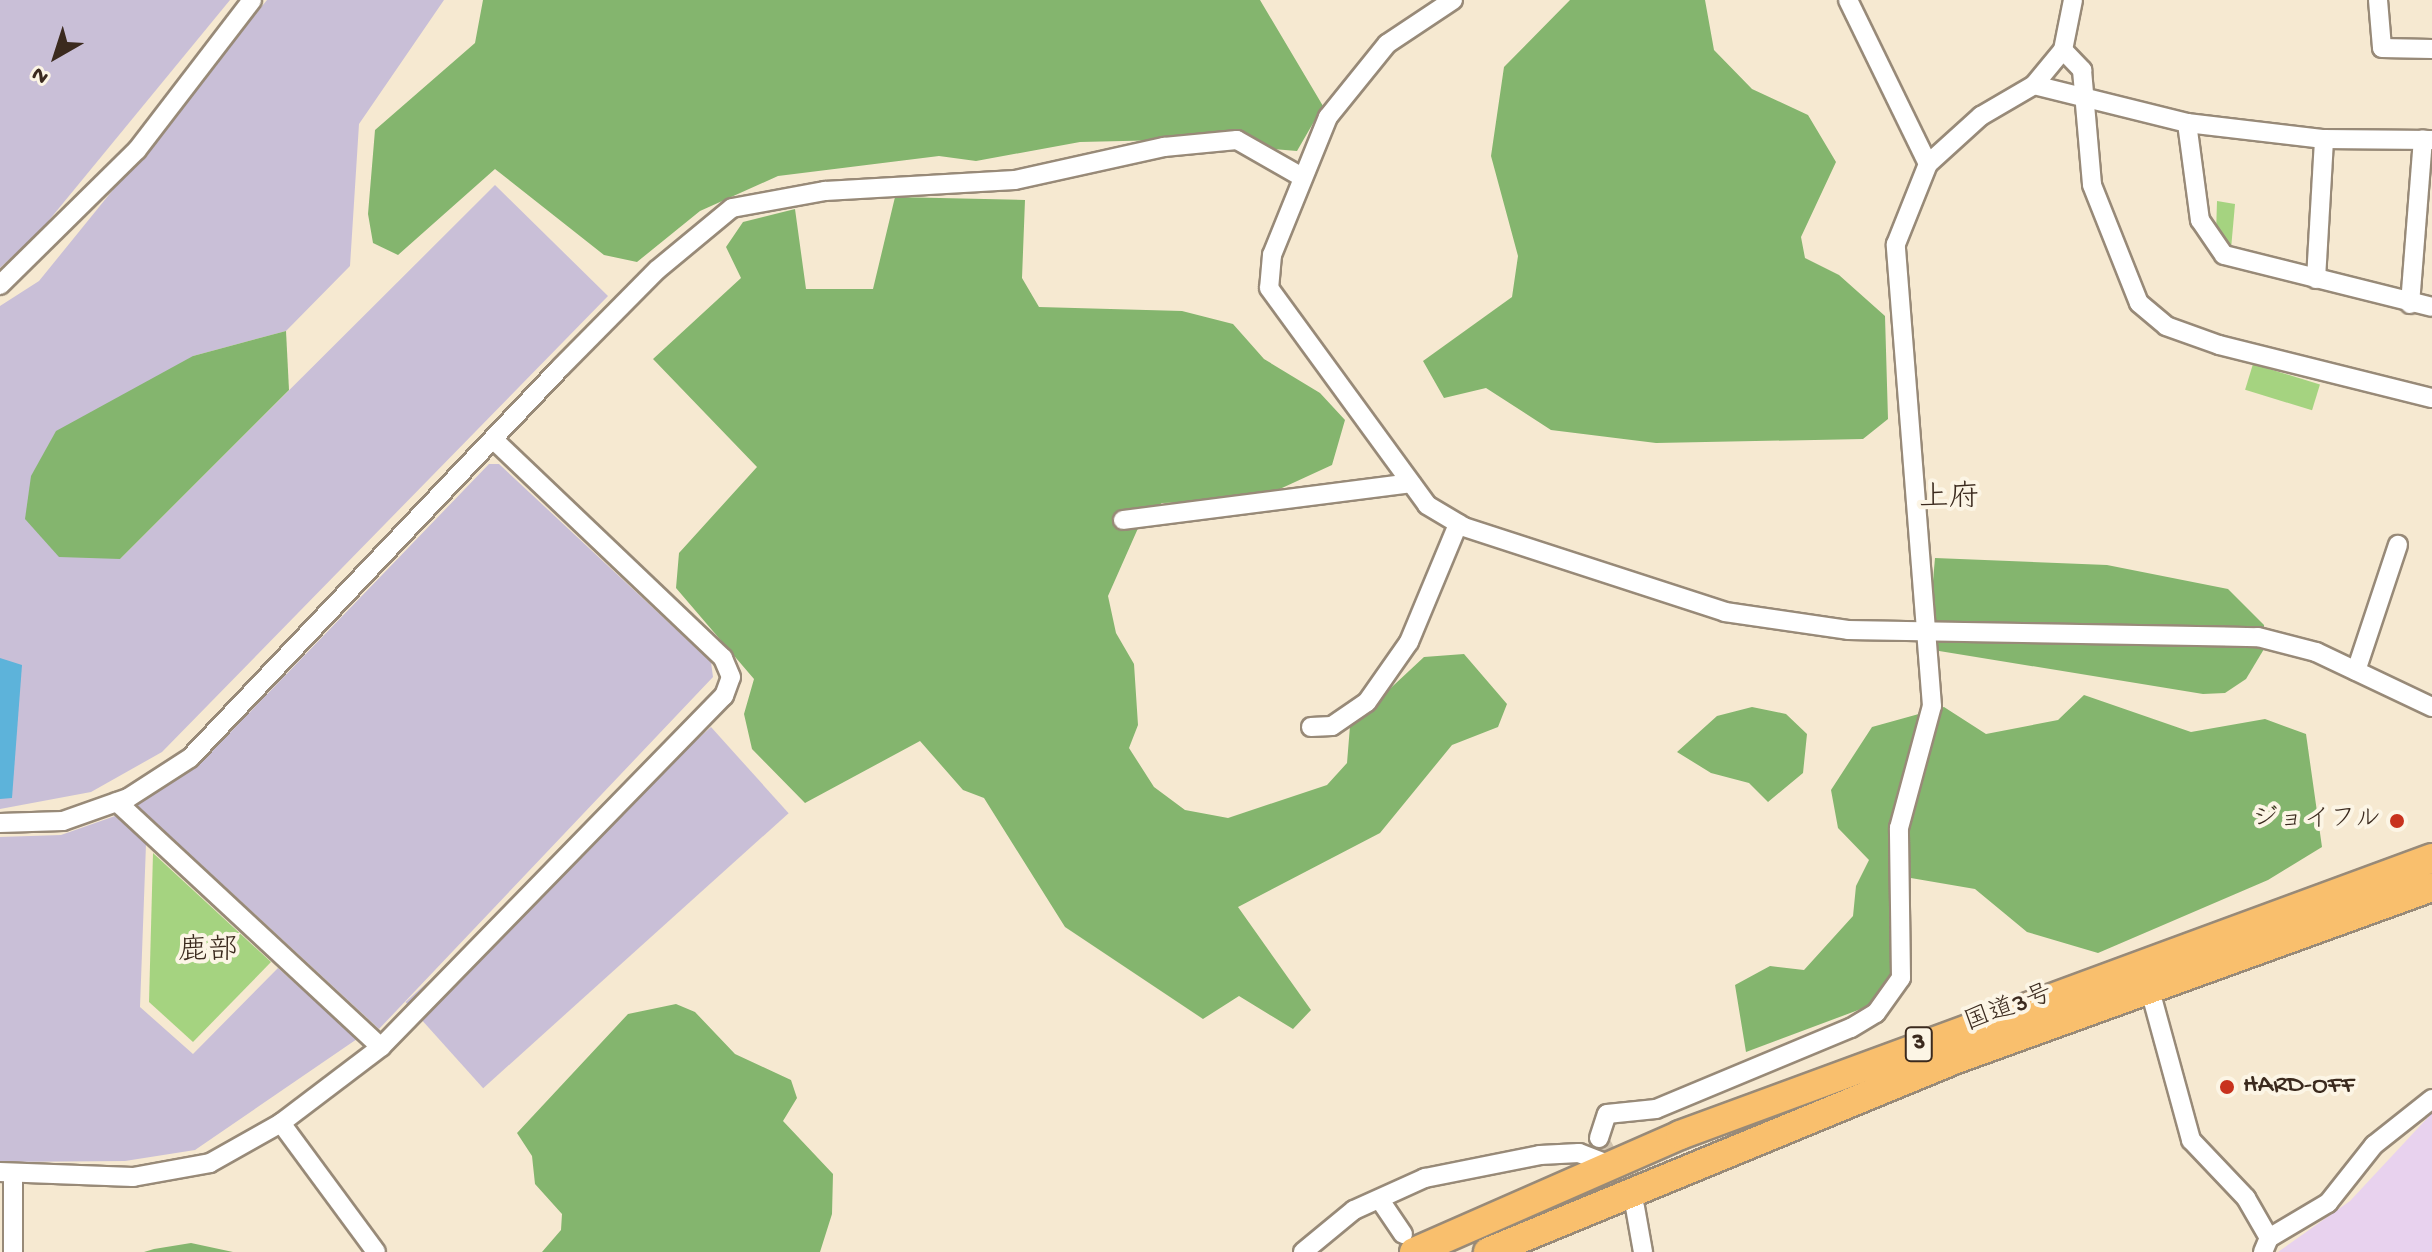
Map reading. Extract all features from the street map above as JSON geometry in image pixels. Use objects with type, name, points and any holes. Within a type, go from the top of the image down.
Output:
[{"type":"highway","name":"国道3号","points":[[1408,1243],[1957,1029],[2432,858]]},
{"type":"highway","name":"国道3号","points":[[1488,1252],[1948,1062],[2432,887]]},
{"type":"street","points":[[0,285],[137,150],[252,0]]},
{"type":"street","points":[[1453,0],[1387,44],[1328,117],[1300,176],[1272,255],[1269,288],[1427,505],[1458,524],[1725,612],[1922,632],[2258,637],[2356,671],[2432,707]]},
{"type":"street","points":[[1848,0],[1928,164]]},
{"type":"street","points":[[1599,1138],[1607,1114],[1656,1109],[1745,1077],[1851,1028],[1891,998],[1901,978],[1899,828],[1932,706],[1922,632],[1896,244],[1928,164],[1981,116],[2034,85],[2063,50],[2073,0]]},
{"type":"street","points":[[2378,0],[2382,48],[2432,49]]},
{"type":"street","points":[[2063,50],[2082,70],[2092,185],[2139,303],[2166,326],[2219,345],[2432,398]]},
{"type":"street","points":[[2034,85],[2187,123],[2324,139],[2427,140],[2410,304]]},
{"type":"street","points":[[2187,123],[2200,220],[2224,255],[2410,304],[2432,307]]},
{"type":"street","points":[[2316,279],[2324,139]]},
{"type":"street","points":[[0,823],[63,821],[117,802],[190,758],[657,270],[732,208],[825,191],[1015,180],[1121,155],[1237,140],[1300,176]]},
{"type":"street","points":[[13,1252],[7,1173],[133,1177],[210,1163],[281,1123],[381,1047],[724,696],[731,677],[723,658],[494,440]]},
{"type":"street","points":[[1123,520],[1411,483]]},
{"type":"street","points":[[1311,727],[1332,726],[1367,702],[1409,642],[1458,524]]},
{"type":"street","points":[[2356,671],[2398,545]]},
{"type":"street","points":[[117,802],[381,1047]]},
{"type":"street","points":[[2150,990],[2191,1140],[2246,1198],[2266,1245],[2328,1203],[2374,1145],[2432,1099]]},
{"type":"street","points":[[281,1123],[376,1252]]},
{"type":"street","points":[[1303,1252],[1354,1210],[1425,1178],[1540,1155],[1579,1153],[1610,1165]]},
{"type":"street","points":[[1380,1200],[1408,1243]]},
{"type":"street","points":[[1635,1207],[1643,1252]]},
{"type":"shaded area","points":[[0,0],[230,0],[41,230],[0,268]]},
{"type":"shaded area","points":[[267,0],[444,0],[359,124],[350,266],[286,331],[193,356],[120,559],[495,185],[608,296],[162,752],[91,792],[0,809],[0,306],[39,281]]},
{"type":"shaded area","points":[[489,464],[499,464],[711,662],[713,677],[379,1029],[137,805],[197,767]]},
{"type":"shaded area","points":[[711,727],[789,813],[483,1088],[406,1002]]},
{"type":"shaded area","points":[[115,816],[146,844],[140,1007],[193,1054],[278,968],[357,1039],[195,1150],[125,1161],[0,1162],[0,837],[61,835]]},
{"type":"shaded area","points":[[2432,1113],[2432,1252],[2278,1252],[2350,1201]]},
{"type":"green space","points":[[483,0],[1260,0],[1323,106],[1297,151],[1166,140],[1080,142],[976,161],[939,156],[778,176],[700,211],[637,262],[604,255],[495,169],[398,255],[373,243],[368,214],[375,130],[475,43]]},
{"type":"green space","points":[[1570,0],[1705,0],[1714,50],[1752,89],[1808,115],[1836,162],[1801,237],[1805,258],[1839,275],[1885,316],[1888,419],[1863,439],[1656,443],[1551,430],[1486,388],[1444,398],[1423,361],[1512,297],[1518,256],[1491,156],[1504,67]]},
{"type":"green space","points":[[895,197],[1025,200],[1022,278],[1039,307],[1182,311],[1233,324],[1264,359],[1320,393],[1345,420],[1332,465],[1256,500],[1162,503],[1143,517],[1108,596],[1116,633],[1134,664],[1138,725],[1129,748],[1154,787],[1185,810],[1228,818],[1327,785],[1347,763],[1350,726],[1424,657],[1464,654],[1507,704],[1498,727],[1452,745],[1380,833],[1238,907],[1311,1010],[1293,1029],[1239,996],[1203,1019],[1065,927],[984,798],[963,790],[920,741],[805,803],[752,749],[744,714],[754,679],[676,588],[679,553],[757,467],[653,359],[741,278],[726,247],[743,222],[795,209],[806,289],[873,289]]},
{"type":"green space","points":[[2217,201],[2235,204],[2231,249],[2216,235]]},
{"type":"green space","points":[[286,331],[289,390],[120,559],[59,557],[25,519],[31,476],[56,431],[193,356]]},
{"type":"green space","points":[[2253,364],[2320,384],[2312,410],[2245,390]]},
{"type":"green space","points":[[1935,558],[2107,565],[2228,589],[2264,625],[2264,649],[2246,679],[2225,693],[2203,694],[1927,649]]},
{"type":"green space","points":[[2084,695],[2191,732],[2265,719],[2306,734],[2322,847],[2268,880],[2098,953],[2027,932],[1975,889],[1905,877],[1890,907],[1900,944],[1896,976],[1869,1006],[1746,1052],[1735,985],[1770,966],[1804,970],[1853,916],[1856,886],[1869,860],[1838,828],[1831,790],[1872,727],[1944,707],[1986,734],[2058,720]]},
{"type":"green space","points":[[1752,707],[1786,714],[1807,734],[1803,773],[1768,802],[1749,783],[1711,773],[1677,752],[1717,716]]},
{"type":"green space","points":[[153,853],[271,962],[193,1042],[149,1002]]},
{"type":"green space","points":[[676,1004],[695,1012],[735,1054],[791,1080],[797,1098],[783,1121],[833,1174],[832,1214],[820,1252],[542,1252],[561,1230],[562,1214],[535,1184],[532,1156],[517,1133],[628,1014]]},
{"type":"green space","points":[[191,1243],[233,1252],[144,1252],[154,1249]]},
{"type":"water","points":[[0,658],[22,665],[12,798],[0,799]]},
{"type":"tunnel","points":[[1599,1138],[1633,1202]]},
{"type":"place","name":"ジョイフル","points":[[2397,821]]},
{"type":"place","name":"HARD-OFF","points":[[2227,1087]]},
{"type":"district","name":"上府","points":[[1949,500]]},
{"type":"district","name":"鹿部","points":[[208,953]]}]
